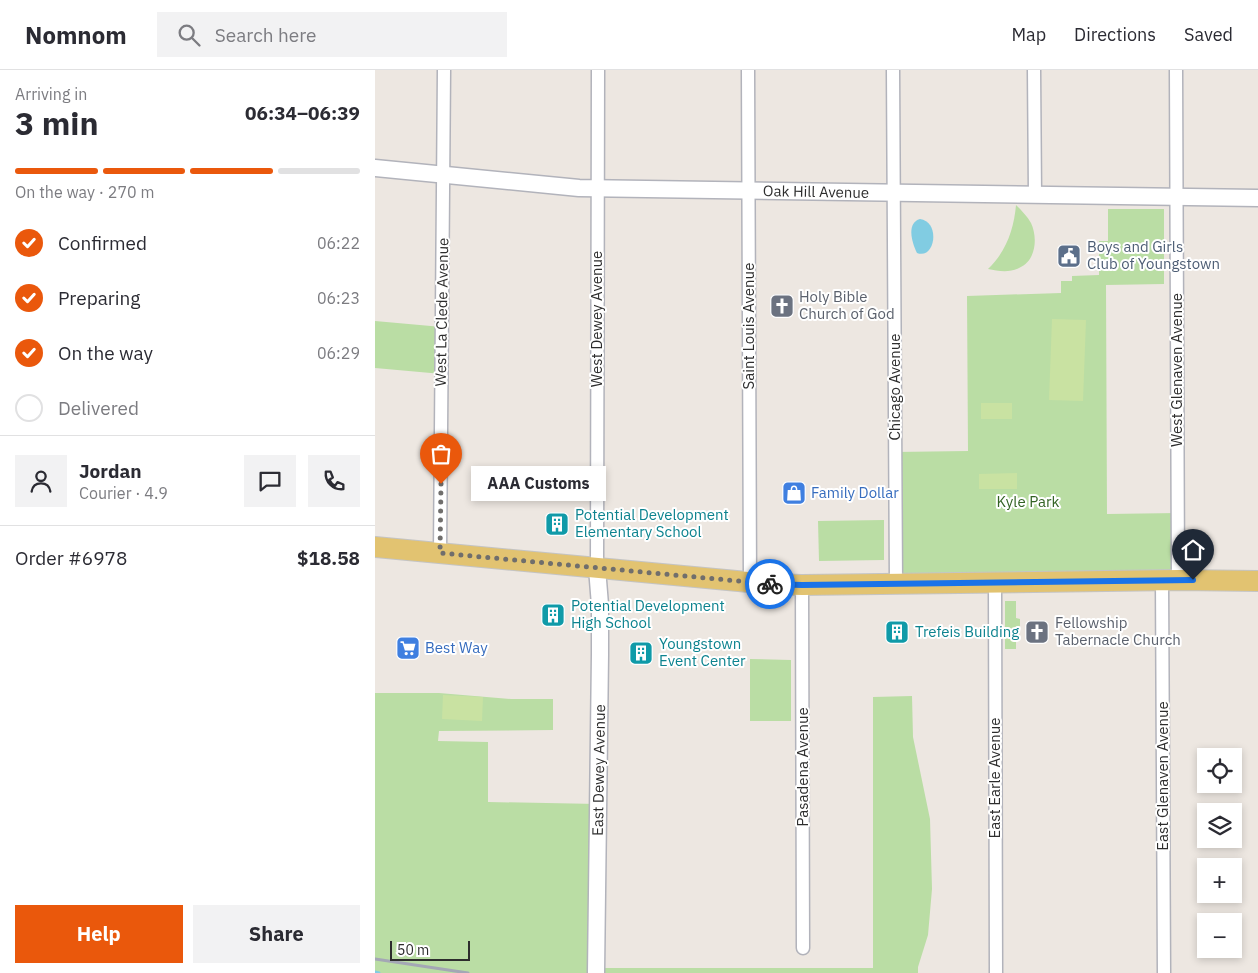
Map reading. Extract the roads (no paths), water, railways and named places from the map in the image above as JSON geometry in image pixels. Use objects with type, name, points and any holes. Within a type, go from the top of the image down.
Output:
[{"type":"main road","points":[[375,547],[750,582],[802,585],[1170,580],[1258,581]]},
{"type":"street","name":"West La Clede Avenue","points":[[440,553],[444,70]]},
{"type":"street","name":"West Dewey Avenue","points":[[597,568],[598,70]]},
{"type":"street","name":"Saint Louis Avenue","points":[[748,70],[750,582]]},
{"type":"street","name":"Chicago Avenue","points":[[893,70],[896,584]]},
{"type":"street","points":[[1034,70],[1035,195]]},
{"type":"street","name":"West Glenaven Avenue","points":[[1170,580],[1176,70]]},
{"type":"street","name":"Oak Hill Avenue","points":[[375,168],[579,188],[1258,198]]},
{"type":"street","name":"East Dewey Avenue","points":[[596,971],[600,654],[600,605],[597,568]]},
{"type":"street","name":"East Glenaven Avenue","points":[[1164,973],[1170,580]]},
{"type":"street","name":"East Earle Avenue","points":[[995,582],[996,973]]},
{"type":"street","name":"Pasadena Avenue","points":[[802,585],[803,948]]},
{"type":"water","points":[[920,219],[927,222],[933,233],[931,246],[923,254],[917,253],[911,234],[913,225]]},
{"type":"waterway","points":[[375,972],[379,973]]},
{"type":"railway","points":[[375,959],[468,973]]},
{"type":"place","name":"Boys and Girls Club of Youngstown","points":[[1069,256]]},
{"type":"place","name":"Holy Bible Church of God","points":[[782,306]]},
{"type":"place","name":"AAA Customs","points":[[441,484]]},
{"type":"place","name":"Family Dollar","points":[[794,493]]},
{"type":"place","name":"Potential Development Elementary School","points":[[557,524]]},
{"type":"place","name":"Potential Development High School","points":[[553,615]]},
{"type":"place","name":"Trefeis Building","points":[[897,632]]},
{"type":"place","name":"Fellowship Tabernacle Church","points":[[1037,632]]},
{"type":"place","name":"Best Way","points":[[408,648]]},
{"type":"place","name":"Youngstown Event Center","points":[[641,653]]},
{"type":"park label","name":"Kyle Park","points":[[1028,502]]}]
